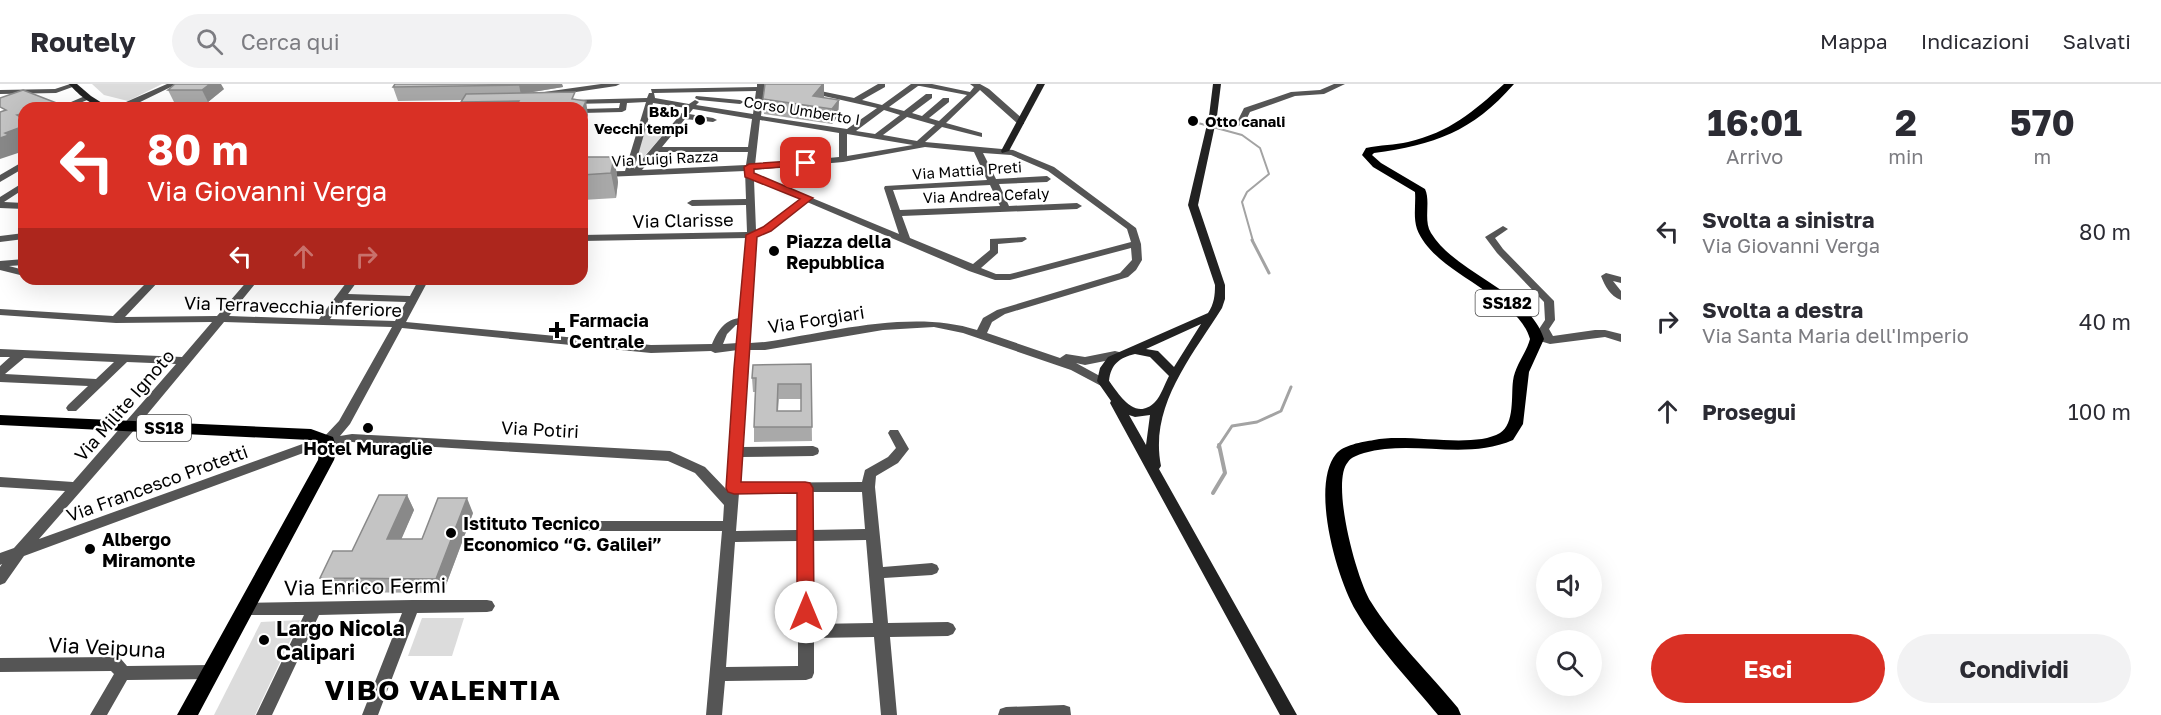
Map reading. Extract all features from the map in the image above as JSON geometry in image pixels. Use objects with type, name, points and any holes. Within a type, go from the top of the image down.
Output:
[{"type":"main road","points":[[84,84],[111,102]]},
{"type":"main road","points":[[1005,151],[1041,84]]},
{"type":"main road","points":[[1158,479],[1151,447],[1152,430],[1159,405],[1217,308],[1220,299],[1220,285],[1193,205],[1212,123],[1217,84]]},
{"type":"main road","name":"SS182","points":[[1451,715],[1360,602],[1342,549],[1334,494],[1334,475],[1341,458],[1368,447],[1398,443],[1482,444],[1505,438],[1512,432],[1516,423],[1522,372],[1543,339],[1529,320],[1454,265],[1434,246],[1422,227],[1419,216],[1420,191],[1414,184],[1373,163],[1367,155],[1370,150],[1430,140],[1461,126],[1509,84]]},
{"type":"main road","points":[[73,85],[88,98],[101,102]]},
{"type":"main road","points":[[1211,316],[1135,350],[1115,355],[1105,367],[1105,384],[1289,715]]},
{"type":"main road","points":[[1135,350],[1154,354],[1175,375]]},
{"type":"main road","points":[[1116,403],[1135,413],[1153,410],[1159,405]]},
{"type":"main road","name":"SS18","points":[[0,420],[311,435],[327,441]]},
{"type":"main road","points":[[188,715],[326,460],[327,441]]},
{"type":"street","points":[[128,102],[166,84]]},
{"type":"street","points":[[130,102],[172,84]]},
{"type":"street","points":[[534,102],[584,98],[616,84]]},
{"type":"street","points":[[655,87],[684,84],[708,87]]},
{"type":"street","points":[[813,91],[821,84]]},
{"type":"street","points":[[843,159],[846,131],[885,108],[916,84]]},
{"type":"street","points":[[920,84],[967,96]]},
{"type":"street","points":[[1212,123],[1233,125],[1241,122],[1247,111],[1294,94],[1321,92],[1341,84]]},
{"type":"street","points":[[0,92],[56,91],[73,85]]},
{"type":"street","points":[[857,100],[882,85]]},
{"type":"street","points":[[924,144],[976,85],[1021,122]]},
{"type":"street","points":[[655,87],[779,89]]},
{"type":"street","points":[[631,174],[655,87]]},
{"type":"street","points":[[631,174],[708,87]]},
{"type":"street","points":[[714,715],[737,452],[740,368],[752,235],[749,171],[761,87]]},
{"type":"street","points":[[797,88],[837,92],[857,100],[979,135]]},
{"type":"street","points":[[877,136],[929,96],[907,91]]},
{"type":"street","points":[[923,119],[944,97],[967,96]]},
{"type":"street","points":[[77,102],[88,98]]},
{"type":"street","name":"Corso Umberto I","points":[[563,102],[584,98],[650,100],[924,144],[1005,151],[1041,164],[1101,203],[1131,228],[1136,244]]},
{"type":"street","points":[[699,98],[740,102]]},
{"type":"street","points":[[707,129],[720,111]]},
{"type":"street","points":[[683,116],[713,120]]},
{"type":"street","name":"Via Luigi Razza","points":[[588,175],[749,171],[843,159],[924,144]]},
{"type":"street","points":[[655,149],[753,150]]},
{"type":"street","points":[[684,172],[695,149]]},
{"type":"street","points":[[977,149],[1006,209]]},
{"type":"street","points":[[0,179],[18,168]]},
{"type":"street","points":[[749,171],[807,198],[995,277],[1010,277],[1136,244],[1137,260],[1124,275],[1001,312],[987,320],[980,336]]},
{"type":"street","name":"Via Mattia Preti","points":[[897,213],[888,188],[1047,179]]},
{"type":"street","points":[[0,203],[18,190]]},
{"type":"street","points":[[752,235],[767,229],[807,198]]},
{"type":"street","points":[[692,203],[749,202]]},
{"type":"street","points":[[0,203],[18,205]]},
{"type":"street","name":"Via Andrea Cefaly","points":[[897,213],[1077,206]]},
{"type":"street","points":[[897,213],[906,240]]},
{"type":"street","points":[[1503,229],[1491,237],[1495,244],[1549,301],[1550,320],[1544,329],[1543,339],[1615,332],[1621,338]]},
{"type":"street","name":"Via Clarisse","points":[[588,238],[752,235]]},
{"type":"street","points":[[0,239],[18,237]]},
{"type":"street","points":[[973,269],[995,251],[993,241],[1022,239]]},
{"type":"street","points":[[0,266],[18,263]]},
{"type":"street","points":[[0,266],[18,271]]},
{"type":"street","points":[[1621,280],[1606,276],[1610,286],[1621,297]]},
{"type":"street","points":[[116,320],[150,285]]},
{"type":"street","name":"Via Milite Ignoto","points":[[0,579],[18,553],[131,426],[249,285]]},
{"type":"street","points":[[322,322],[350,285]]},
{"type":"street","points":[[327,441],[344,424],[421,285]]},
{"type":"street","points":[[341,297],[413,299]]},
{"type":"street","name":"Via Terravecchia inferiore","points":[[0,312],[116,320],[221,319],[399,325],[585,342]]},
{"type":"street","points":[[715,349],[722,333],[732,322],[744,324]]},
{"type":"street","name":"Via Forgiari","points":[[585,342],[651,349],[715,349],[765,346],[883,327],[917,325],[950,327],[1032,353]]},
{"type":"street","points":[[0,353],[186,361]]},
{"type":"street","points":[[1032,353],[1085,361],[1115,355]]},
{"type":"street","points":[[1032,353],[1075,367],[1105,384]]},
{"type":"street","points":[[0,372],[21,354]]},
{"type":"street","points":[[72,408],[126,357]]},
{"type":"street","points":[[0,378],[99,383]]},
{"type":"street","points":[[889,715],[868,487],[870,472],[893,460],[903,449],[894,433]]},
{"type":"street","name":"Via Potiri","points":[[327,441],[352,438],[670,456],[700,470],[714,483],[732,506]]},
{"type":"street","name":"Via Francesco Protetti","points":[[0,559],[327,441]]},
{"type":"street","points":[[737,452],[813,451]]},
{"type":"street","points":[[0,482],[76,487]]},
{"type":"street","points":[[734,488],[868,487]]},
{"type":"street","points":[[718,674],[806,673],[805,488]]},
{"type":"street","points":[[574,526],[805,535],[872,534]]},
{"type":"street","points":[[876,573],[932,568]]},
{"type":"street","points":[[370,715],[412,606]]},
{"type":"street","name":"Via Enrico Fermi","points":[[244,609],[487,606]]},
{"type":"street","points":[[264,715],[315,608]]},
{"type":"street","points":[[806,631],[948,629]]},
{"type":"street","name":"Via Veipuna","points":[[0,665],[116,664],[123,673],[211,672]]},
{"type":"street","points":[[98,715],[123,673]]},
{"type":"street","points":[[1006,715],[1064,713]]},
{"type":"shaded area","points":[[92,84],[162,84],[128,101],[104,95]]},
{"type":"shaded area","points":[[645,128],[669,128],[640,161],[636,161]]},
{"type":"shaded area","points":[[422,618],[464,618],[452,656],[408,656]]},
{"type":"shaded area","points":[[300,620],[255,715],[214,715],[261,622]]},
{"type":"building","points":[[175,84],[210,84],[202,90],[168,90]]},
{"type":"building","points":[[395,84],[518,84],[519,85],[393,87]]},
{"type":"building","points":[[765,84],[823,84],[813,96],[839,100],[832,109],[763,99]]},
{"type":"building","points":[[23,90],[54,102],[18,102],[18,128],[5,133],[9,135],[0,138],[0,112],[6,110],[0,107],[0,98]]},
{"type":"building","points":[[575,92],[572,99],[586,101],[461,102],[466,94]]},
{"type":"building","points":[[588,157],[614,157],[611,173],[588,175]]},
{"type":"building","points":[[811,364],[812,427],[754,427],[756,378],[752,378],[753,365]],"holes":[[[778,384],[801,384],[801,411],[777,411]]]},
{"type":"building","points":[[379,495],[407,495],[387,539],[422,539],[438,498],[467,498],[436,579],[320,578],[333,551],[352,551]]},
{"type":"waterway","points":[[1198,123],[1242,135],[1260,148],[1269,174],[1247,192],[1242,202],[1253,241]]},
{"type":"waterway","points":[[1252,240],[1269,273]]},
{"type":"waterway","points":[[1219,445],[1232,426],[1257,422],[1281,411],[1291,387]]},
{"type":"waterway","points":[[1213,493],[1225,473],[1219,445]]},
{"type":"place","name":"B&b I Vecchi tempi","points":[[700,120]]},
{"type":"place","name":"Otto canali","points":[[1193,121]]},
{"type":"place","name":"Piazza della Repubblica","points":[[774,251]]},
{"type":"place","name":"Farmacia Centrale","points":[[557,330]]},
{"type":"place","name":"Hotel Muraglie","points":[[368,428]]},
{"type":"place","name":"Istituto Tecnico Economico “G. Galilei”","points":[[451,533]]},
{"type":"place","name":"Albergo Miramonte","points":[[90,549]]},
{"type":"place","name":"Largo Nicola Calipari","points":[[264,640]]},
{"type":"district","name":"VIBO VALENTIA","points":[[443,689]]},
{"type":"route","points":[[806,163],[749,167],[748,175],[807,198],[785,217],[767,229],[752,235],[740,368],[734,488],[805,488],[806,612]]}]
